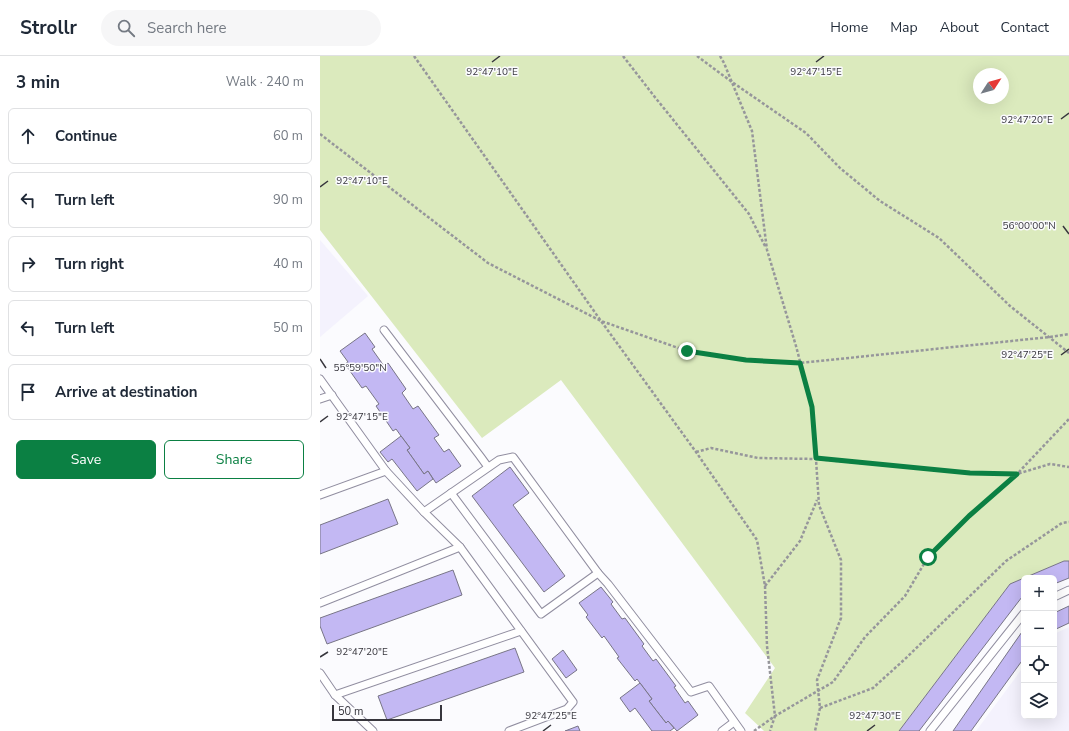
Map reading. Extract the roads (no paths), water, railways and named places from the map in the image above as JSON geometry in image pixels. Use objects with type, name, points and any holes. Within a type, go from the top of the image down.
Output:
[{"type":"lane","points":[[384,330],[488,467]]},
{"type":"lane","points":[[320,379],[386,471],[424,512],[460,547],[574,702],[567,709],[509,731]]},
{"type":"lane","points":[[320,399],[332,395]]},
{"type":"lane","points":[[424,512],[499,460],[513,457],[598,573],[691,692],[709,686],[741,731]]},
{"type":"lane","points":[[320,495],[386,471]]},
{"type":"lane","points":[[451,494],[541,614],[598,573]]},
{"type":"lane","points":[[320,603],[460,547]]},
{"type":"lane","points":[[1057,596],[1069,590]]},
{"type":"lane","points":[[930,731],[1021,617]]},
{"type":"lane","points":[[335,695],[521,631]]},
{"type":"lane","points":[[320,673],[335,695],[373,731]]},
{"type":"lane","points":[[722,731],[734,722]]}]
